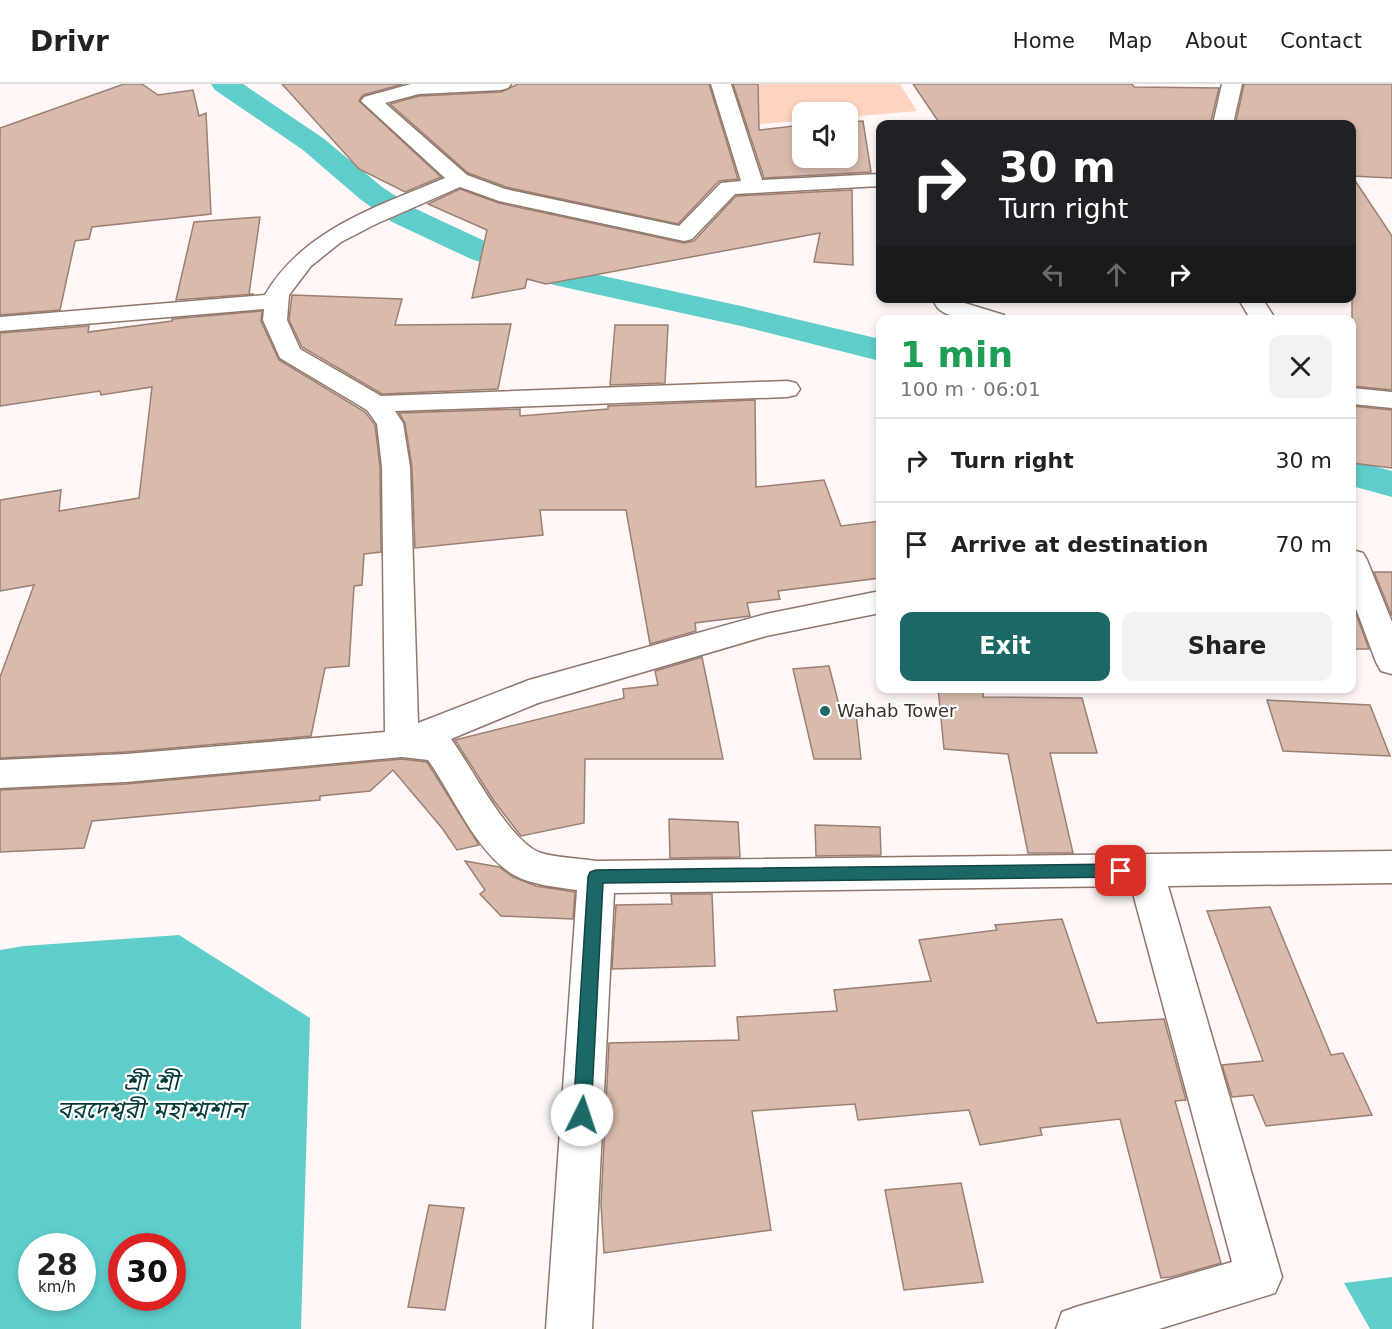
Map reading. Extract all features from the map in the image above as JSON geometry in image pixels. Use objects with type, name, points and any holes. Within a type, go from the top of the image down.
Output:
[{"type":"street","points":[[501,84],[418,88],[371,100],[459,180],[499,194],[684,234],[729,188],[876,180]]},
{"type":"street","points":[[721,84],[754,187]]},
{"type":"street","points":[[1223,120],[1232,84]]},
{"type":"street","points":[[402,744],[396,466],[390,423],[376,404],[289,353],[275,320],[277,294],[303,261],[333,237],[368,219],[459,180]]},
{"type":"street","points":[[0,324],[277,301]]},
{"type":"street","points":[[946,303],[946,305],[979,315]]},
{"type":"street","points":[[376,404],[787,389]]},
{"type":"street","points":[[1356,396],[1392,400]]},
{"type":"street","points":[[1356,570],[1392,662]]},
{"type":"street","points":[[402,744],[529,693],[766,625],[876,603]]},
{"type":"street","points":[[0,774],[126,768],[402,744],[438,747],[453,766],[498,839],[528,864],[596,877],[1392,867]]},
{"type":"street","points":[[1079,1329],[1259,1277],[1145,870]]},
{"type":"street","points":[[570,1329],[596,877]]},
{"type":"shaded area","points":[[730,84],[900,84],[917,111],[858,116],[858,102],[792,102],[792,122],[745,125]]},
{"type":"water","name":"শ্রী শ্রী বরদেশ্বরী মহাশ্মশান","points":[[179,935],[310,1018],[301,1329],[0,1329],[0,950],[24,946]]},
{"type":"water","points":[[1392,1277],[1392,1329],[1370,1329],[1344,1283]]},
{"type":"building","points":[[124,84],[142,84],[158,95],[193,90],[199,116],[206,113],[211,214],[92,227],[89,239],[75,241],[60,310],[0,315],[0,128]]},
{"type":"building","points":[[282,84],[403,84],[363,95],[359,101],[441,177],[405,192],[359,169]]},
{"type":"building","points":[[518,84],[709,84],[738,179],[719,181],[678,224],[506,187],[468,173],[390,104],[419,96],[501,92]]},
{"type":"building","points":[[733,84],[758,84],[759,130],[792,126],[792,168],[858,168],[858,121],[863,121],[871,172],[764,178]]},
{"type":"building","points":[[913,84],[1132,84],[1134,87],[1219,88],[1211,120],[937,120]]},
{"type":"building","points":[[1244,84],[1392,84],[1392,178],[1356,176],[1356,120],[1236,120]]},
{"type":"building","points":[[1356,182],[1392,236],[1392,390],[1356,386],[1356,315],[1352,315],[1352,303],[1356,303]]},
{"type":"building","points":[[460,189],[499,203],[684,243],[694,241],[736,196],[852,190],[853,265],[814,262],[820,233],[546,284],[527,279],[525,288],[472,298],[487,230],[428,204]]},
{"type":"building","points":[[260,217],[249,294],[254,294],[176,300],[194,222]]},
{"type":"building","points":[[292,295],[402,299],[395,325],[511,324],[498,389],[382,394],[302,347],[289,320]]},
{"type":"building","points":[[262,311],[261,321],[279,360],[365,412],[375,425],[380,467],[381,552],[364,554],[362,585],[354,586],[349,666],[325,668],[311,736],[126,752],[0,758],[0,677],[34,585],[0,591],[0,500],[61,490],[59,511],[139,498],[152,387],[101,395],[100,391],[0,406],[0,333],[89,326],[88,332],[172,321],[172,319]]},
{"type":"building","points":[[615,325],[668,325],[665,383],[610,385]]},
{"type":"building","points":[[755,400],[756,487],[824,480],[841,526],[876,522],[876,579],[778,591],[780,599],[747,603],[750,616],[695,623],[696,631],[650,644],[626,510],[540,510],[543,535],[415,548],[412,467],[405,423],[399,413],[520,409],[520,416],[608,409],[608,406]]},
{"type":"building","points":[[1356,406],[1392,410],[1392,468],[1356,464]]},
{"type":"building","points":[[1374,572],[1392,572],[1392,616]]},
{"type":"building","points":[[1356,614],[1369,649],[1356,649]]},
{"type":"building","points":[[702,657],[723,759],[585,759],[584,823],[521,836],[494,801],[455,740],[624,698],[623,689],[658,685],[655,671]]},
{"type":"building","name":"Wahab Tower","points":[[829,666],[840,709],[856,713],[861,759],[814,759],[793,669]]},
{"type":"building","points":[[938,693],[983,693],[983,697],[1082,698],[1097,753],[1050,753],[1073,853],[1028,853],[1008,754],[944,749]]},
{"type":"building","points":[[1267,700],[1370,705],[1390,756],[1283,751]]},
{"type":"building","points":[[402,759],[427,762],[479,845],[457,850],[442,828],[393,770],[370,791],[320,796],[320,800],[92,821],[84,848],[0,852],[0,790],[126,784]]},
{"type":"building","points":[[669,819],[738,822],[740,857],[670,858]]},
{"type":"building","points":[[815,825],[880,827],[881,855],[816,856]]},
{"type":"building","points":[[465,861],[499,867],[513,877],[536,886],[575,892],[573,919],[501,916],[480,894],[485,890]]},
{"type":"building","points":[[671,894],[712,894],[715,966],[612,969],[616,905],[672,904]]},
{"type":"building","points":[[1270,907],[1331,1055],[1343,1053],[1372,1115],[1266,1126],[1253,1095],[1232,1097],[1222,1065],[1263,1061],[1207,911]]},
{"type":"building","points":[[1062,919],[1097,1023],[1164,1019],[1186,1100],[1175,1101],[1221,1263],[1161,1278],[1120,1119],[1040,1128],[1042,1135],[980,1145],[969,1110],[858,1120],[855,1104],[752,1111],[771,1230],[604,1253],[601,1204],[609,1043],[739,1040],[737,1017],[837,1011],[834,990],[931,981],[919,940],[997,930],[995,925]]},
{"type":"building","points":[[961,1183],[983,1282],[904,1290],[885,1190]]},
{"type":"building","points":[[429,1205],[464,1208],[445,1310],[408,1307]]},
{"type":"waterway","points":[[225,84],[313,144],[371,193],[403,215],[482,252],[554,275],[741,316],[876,349]]},
{"type":"waterway","points":[[1356,474],[1392,484]]},
{"type":"place","name":"Wahab Tower","points":[[825,711]]},
{"type":"route","points":[[582,1115],[596,877],[1121,871]]}]
